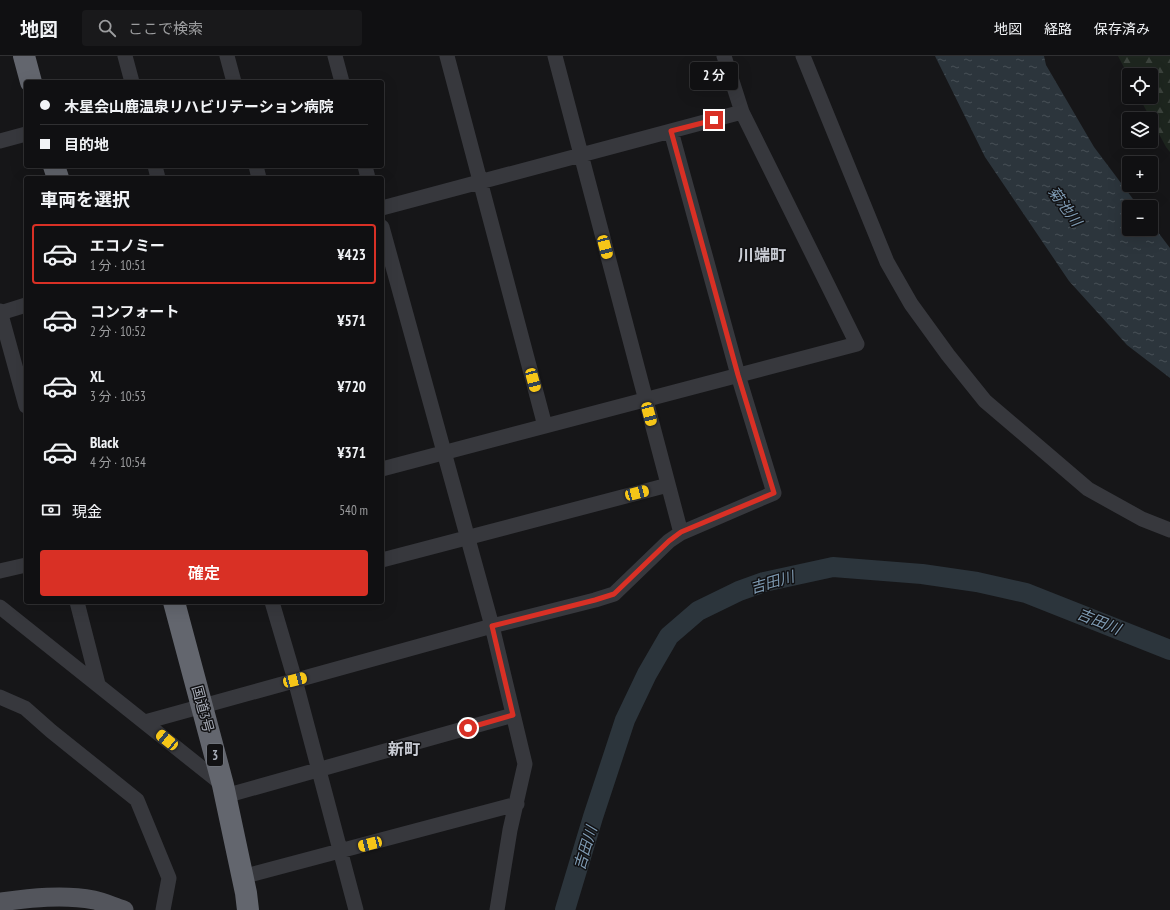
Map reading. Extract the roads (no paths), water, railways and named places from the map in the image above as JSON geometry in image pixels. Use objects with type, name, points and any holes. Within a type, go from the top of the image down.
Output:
[{"type":"highway","points":[[24,56],[31,80]]},
{"type":"highway","name":"国道3号","points":[[175,604],[224,790],[248,910]]},
{"type":"main road","points":[[0,902],[44,903],[70,897],[95,900],[124,910]]},
{"type":"street","points":[[125,56],[131,80]]},
{"type":"street","points":[[227,56],[233,80]]},
{"type":"street","points":[[335,56],[341,80]]},
{"type":"street","points":[[447,56],[545,426]]},
{"type":"street","points":[[554,56],[681,532]]},
{"type":"street","points":[[384,468],[857,344],[742,112],[724,56]]},
{"type":"street","points":[[803,56],[888,262],[911,304],[948,355],[985,401],[1088,489],[1142,519],[1170,530]]},
{"type":"street","points":[[384,207],[742,112]]},
{"type":"street","points":[[145,722],[492,626],[614,594],[669,541],[681,532],[774,493],[738,375],[671,131]]},
{"type":"street","points":[[0,141],[24,135]]},
{"type":"street","points":[[384,234],[492,626],[525,764],[510,830],[497,910]]},
{"type":"street","points":[[24,306],[0,312],[24,399]]},
{"type":"street","points":[[384,559],[668,485]]},
{"type":"street","points":[[0,571],[24,565]]},
{"type":"street","points":[[78,604],[98,684]]},
{"type":"street","points":[[273,604],[295,680],[356,910]]},
{"type":"street","points":[[0,607],[145,722],[224,790],[319,770],[513,715]]},
{"type":"street","points":[[0,697],[25,708],[51,731],[137,800],[168,878],[163,910]]},
{"type":"street","points":[[242,877],[341,852],[517,804]]},
{"type":"water","name":"菊池川","points":[[935,56],[1044,56],[1046,65],[1094,147],[1122,184],[1122,192],[1128,192],[1134,200],[1122,200],[1122,236],[1158,236],[1158,232],[1170,248],[1170,378],[1127,345],[1069,281],[985,157]]},
{"type":"waterway","name":"吉田川","points":[[565,910],[593,817],[625,720],[647,674],[669,636],[698,611],[739,591],[764,582],[833,567],[922,574],[977,582],[1026,593],[1170,650]]},
{"type":"district","name":"川端町","points":[[762,255]]},
{"type":"district","name":"新町","points":[[404,749]]}]
